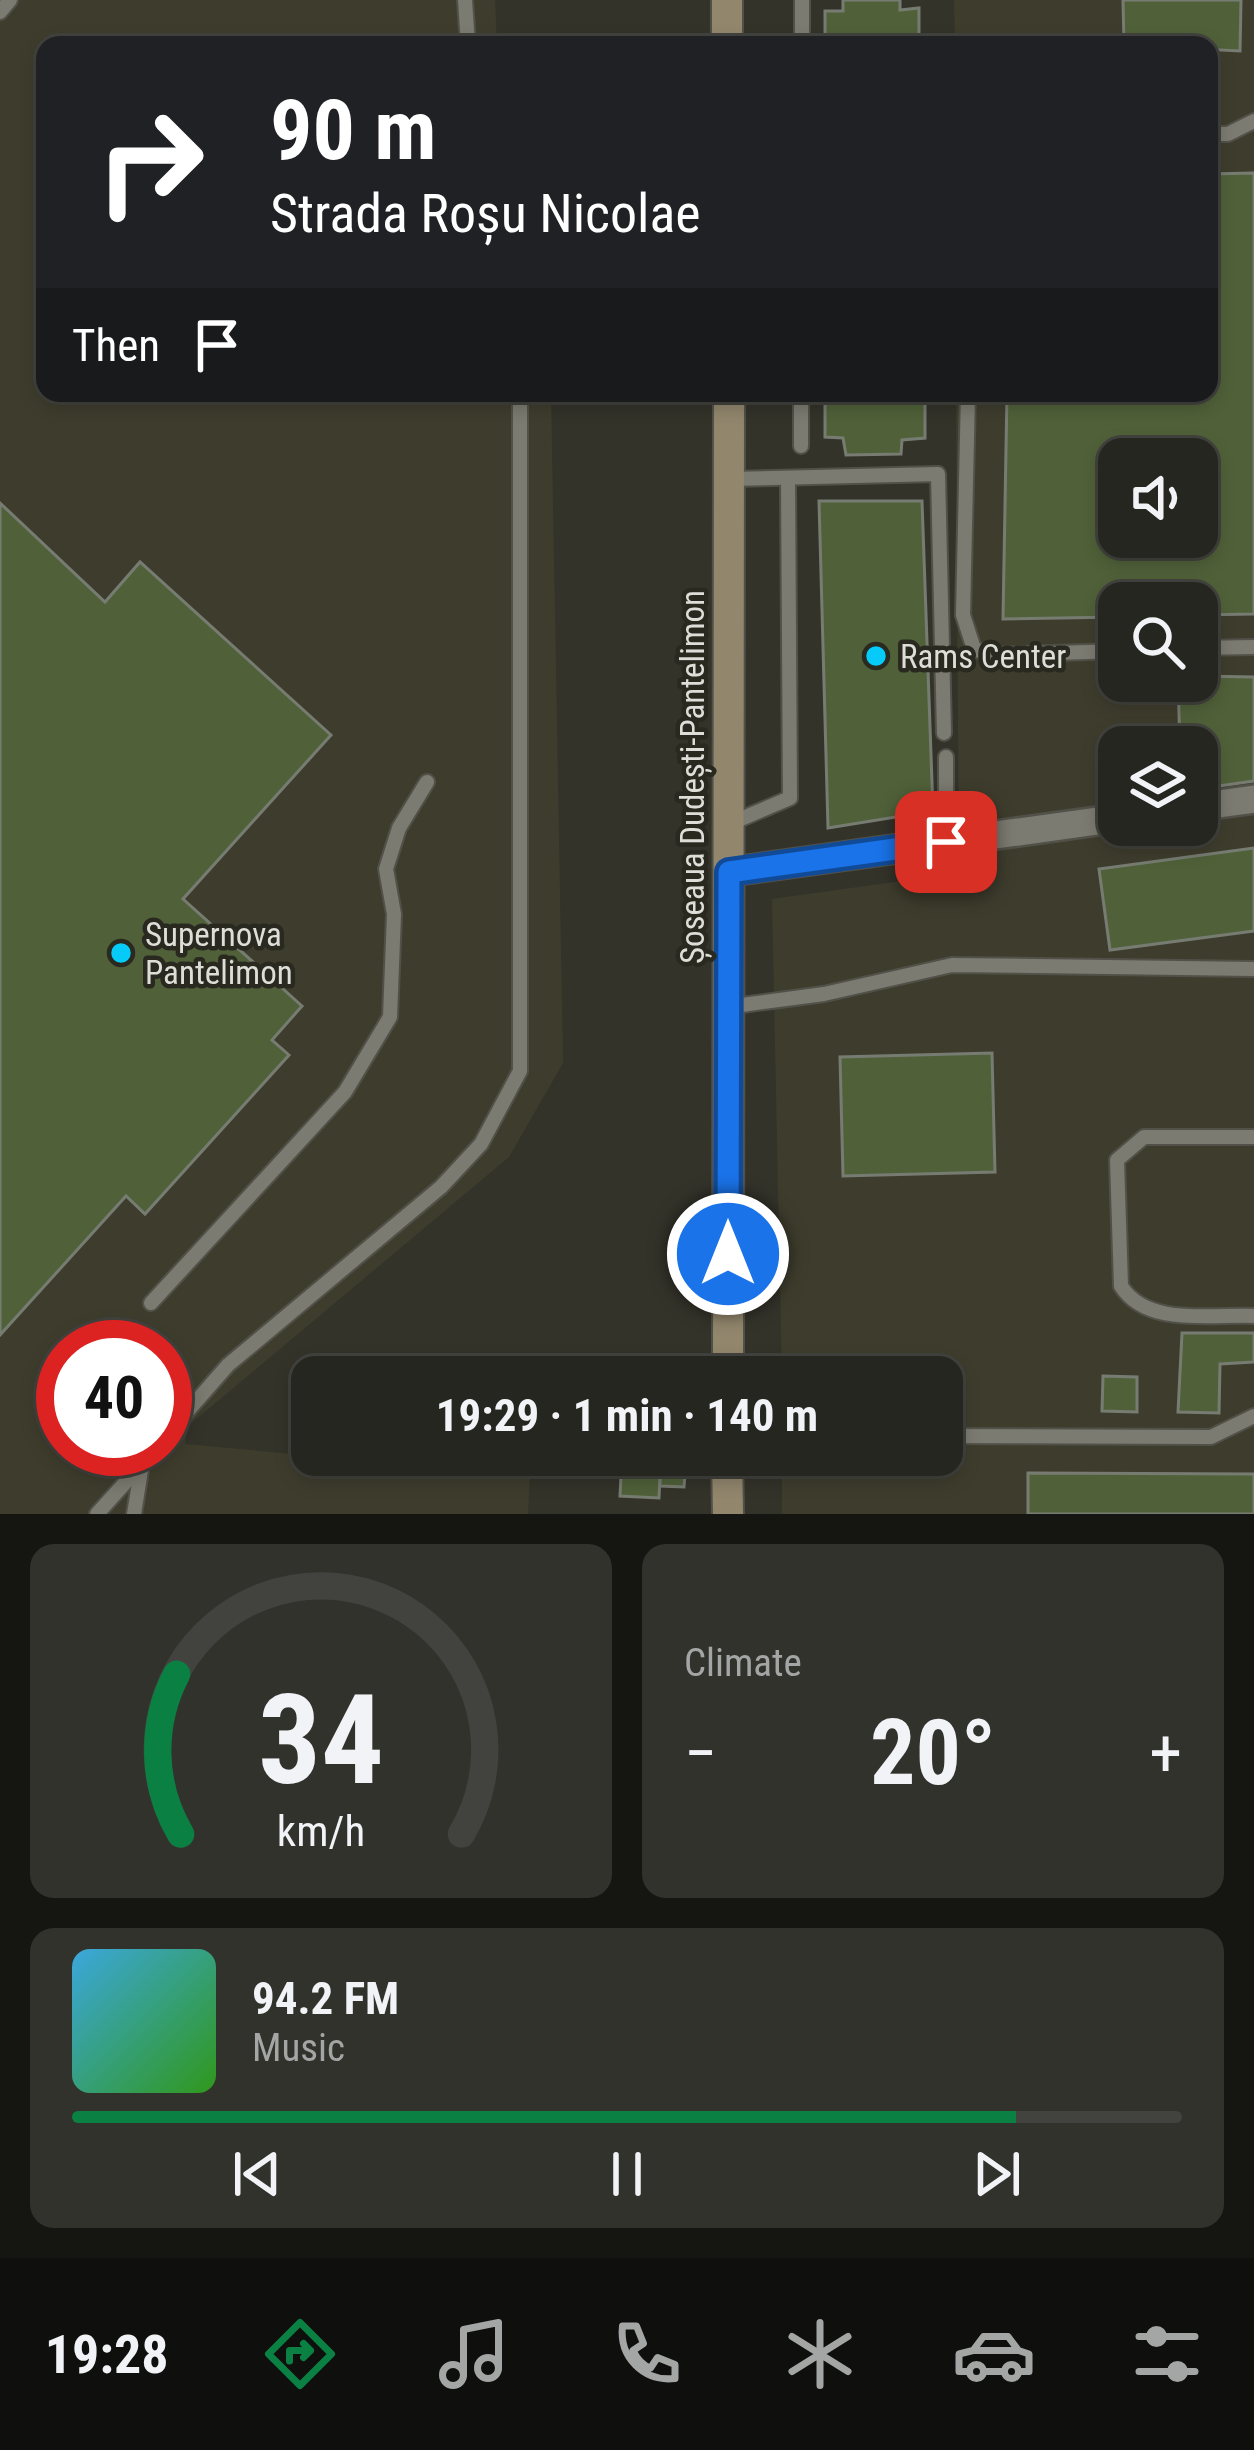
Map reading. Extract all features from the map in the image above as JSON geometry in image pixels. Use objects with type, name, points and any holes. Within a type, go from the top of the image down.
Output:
[{"type":"street","points":[[727,0],[727,36]]},
{"type":"street","name":"Șoseaua Dudești-Pantelimon","points":[[728,402],[728,1356]]},
{"type":"street","points":[[1218,804],[1254,799]]},
{"type":"street","points":[[729,872],[1098,821]]},
{"type":"street","points":[[728,1476],[728,1514]]},
{"type":"lane","points":[[0,12],[10,0]]},
{"type":"lane","points":[[465,0],[467,36]]},
{"type":"lane","points":[[802,0],[802,36]]},
{"type":"lane","points":[[1218,134],[1254,121]]},
{"type":"lane","points":[[192,1406],[228,1365],[441,1187],[481,1144],[520,1071],[520,402]]},
{"type":"lane","points":[[801,402],[801,446]]},
{"type":"lane","points":[[968,402],[963,615],[974,649],[993,655],[1098,652]]},
{"type":"lane","points":[[729,479],[938,474],[944,733]]},
{"type":"lane","points":[[729,824],[790,798],[788,478]]},
{"type":"lane","points":[[1218,648],[1254,647]]},
{"type":"lane","points":[[946,757],[946,842]]},
{"type":"lane","points":[[151,1303],[345,1092],[390,1017],[394,914],[386,869],[399,828],[427,782]]},
{"type":"lane","points":[[727,1007],[824,994],[952,965],[1254,969]]},
{"type":"lane","points":[[1254,1137],[1144,1137],[1117,1160],[1121,1286],[1131,1302],[1147,1312],[1254,1316]]},
{"type":"lane","points":[[963,1436],[1211,1437],[1254,1416]]},
{"type":"lane","points":[[97,1514],[131,1476]]},
{"type":"lane","points":[[134,1514],[140,1476]]},
{"type":"shaded area","points":[[0,0],[495,0],[497,36],[36,36],[36,402],[551,402],[563,1063],[509,1157],[192,1423],[192,1320],[36,1320],[36,1476],[192,1476],[192,1445],[291,1454],[291,1476],[530,1476],[528,1514],[0,1514]]},
{"type":"shaded area","points":[[954,0],[1254,0],[1254,1514],[782,1514],[782,1476],[963,1476],[963,1356],[782,1356],[772,899],[959,873],[956,402],[1218,402],[1218,36],[955,36]]},
{"type":"building","points":[[843,0],[900,0],[900,10],[919,8],[919,36],[825,36],[825,11],[843,11]]},
{"type":"building","points":[[1123,0],[1241,0],[1240,51],[1218,50],[1218,36],[1124,36]]},
{"type":"building","points":[[1254,173],[1254,614],[1218,615],[1218,582],[1098,582],[1098,617],[1003,619],[1007,402],[1218,402],[1218,174]]},
{"type":"building","points":[[825,402],[925,402],[925,438],[902,440],[901,454],[846,455],[843,438],[825,437]]},
{"type":"building","name":"Rams Center","points":[[819,501],[922,501],[933,811],[828,828]]},
{"type":"building","name":"Supernova Pantelimon","points":[[0,503],[105,602],[140,562],[331,735],[183,899],[302,1006],[272,1040],[289,1055],[145,1214],[126,1196],[0,1335]]},
{"type":"building","points":[[1218,676],[1254,677],[1254,781],[1218,786],[1218,726],[1179,726],[1179,702],[1218,702]]},
{"type":"building","points":[[1254,848],[1254,931],[1110,950],[1099,869]]},
{"type":"building","points":[[992,1053],[995,1172],[843,1176],[840,1057]]},
{"type":"building","points":[[1182,1333],[1254,1333],[1254,1362],[1220,1364],[1219,1413],[1178,1412]]},
{"type":"building","points":[[1103,1376],[1137,1377],[1137,1412],[1102,1411]]},
{"type":"building","points":[[1028,1473],[1254,1474],[1254,1514],[1028,1514]]},
{"type":"building","points":[[621,1476],[660,1476],[659,1498],[620,1496]]},
{"type":"building","points":[[660,1476],[685,1476],[684,1487],[660,1486]]},
{"type":"place","name":"Rams Center","points":[[876,656]]},
{"type":"place","name":"Supernova Pantelimon","points":[[121,953]]},
{"type":"route","points":[[728,1254],[729,872],[946,842]]}]
